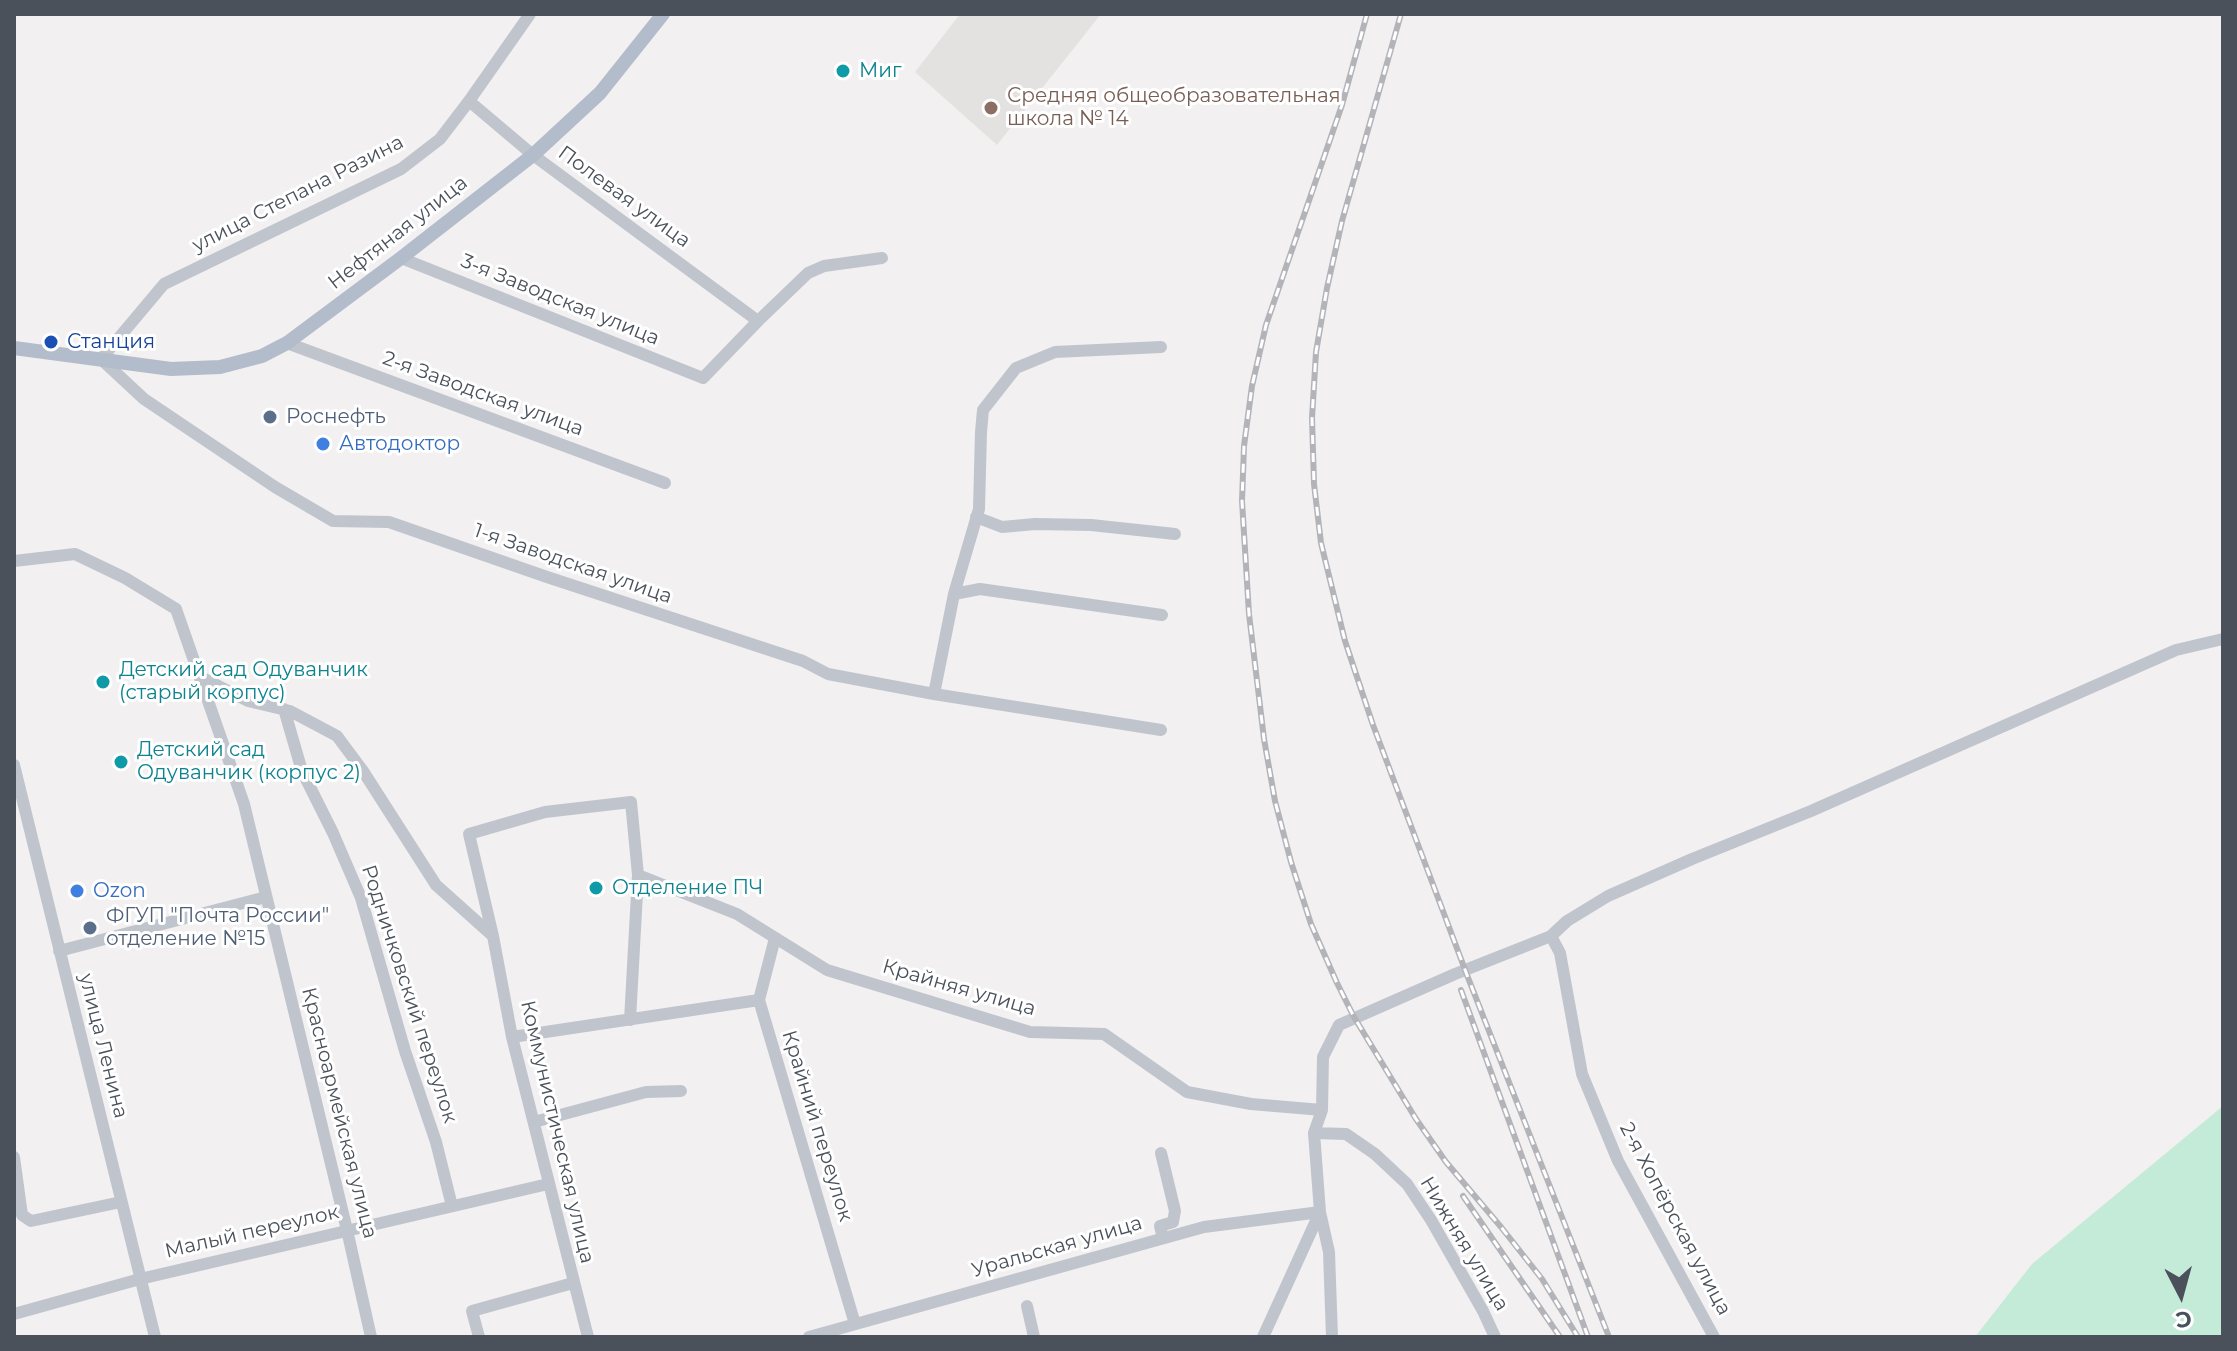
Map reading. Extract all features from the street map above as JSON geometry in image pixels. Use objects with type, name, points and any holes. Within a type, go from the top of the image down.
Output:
[{"type":"main road","name":"Нефтяная улица","points":[[101,359],[171,369],[197,369],[242,363],[287,343],[533,155],[600,93],[663,14]]},
{"type":"main road","points":[[14,348],[101,359]]},
{"type":"street","name":"улица Степана Разина","points":[[101,359],[164,284],[401,169],[440,139],[530,14]]},
{"type":"street","name":"Полевая улица","points":[[469,101],[533,155],[758,321]]},
{"type":"street","name":"3-я Заводская улица","points":[[401,258],[703,378],[758,321]]},
{"type":"street","points":[[758,321],[808,273],[824,266],[882,258]]},
{"type":"street","name":"2-я Заводская улица","points":[[287,343],[665,483]]},
{"type":"street","points":[[934,694],[954,594],[976,517],[983,410],[1016,368],[1055,352],[1161,347]]},
{"type":"street","name":"1-я Заводская улица","points":[[101,359],[144,399],[275,487],[333,521],[389,522],[803,661],[828,674],[1161,730]]},
{"type":"street","points":[[976,517],[1002,527],[1091,525],[1175,534]]},
{"type":"street","name":"Красноармейская улица","points":[[14,561],[75,554],[125,578],[176,609],[244,804],[371,1337]]},
{"type":"street","points":[[954,594],[980,589],[1162,615]]},
{"type":"street","points":[[1332,1337],[1329,1252],[1320,1212],[1314,1133],[1322,1110],[1323,1057],[1339,1025],[1551,936],[1567,921],[1608,896],[1692,859],[1811,811],[2176,650],[2223,639]]},
{"type":"street","points":[[199,676],[248,701],[284,709],[337,736],[436,885],[493,936]]},
{"type":"street","name":"Родничковский переулок","points":[[284,709],[302,771],[361,898],[405,1051],[436,1142],[452,1206]]},
{"type":"street","name":"улица Ленина","points":[[14,765],[155,1337]]},
{"type":"street","name":"Коммунистическая улица","points":[[588,1337],[512,1037],[469,834],[545,812],[631,802],[638,875]]},
{"type":"street","points":[[630,1020],[638,875]]},
{"type":"street","name":"Крайняя улица","points":[[638,875],[737,914],[827,970],[1030,1032],[1104,1034],[1187,1092],[1251,1104],[1322,1110]]},
{"type":"street","points":[[59,951],[266,897]]},
{"type":"street","name":"2-я Хопёрская улица","points":[[1551,936],[1560,953],[1582,1074],[1618,1161],[1714,1337]]},
{"type":"street","points":[[512,1037],[759,1000],[775,938]]},
{"type":"street","name":"Крайний переулок","points":[[759,1000],[855,1324]]},
{"type":"street","points":[[534,1122],[646,1092],[681,1091]]},
{"type":"street","name":"Нижняя улица","points":[[1314,1133],[1346,1134],[1375,1154],[1407,1184],[1431,1220],[1495,1337]]},
{"type":"street","points":[[1161,1153],[1175,1211],[1173,1222],[1160,1226],[1163,1238]]},
{"type":"street","points":[[14,1157],[22,1215],[31,1221],[121,1202]]},
{"type":"street","name":"Малый переулок","points":[[14,1314],[140,1279],[548,1184]]},
{"type":"street","points":[[1263,1337],[1320,1212]]},
{"type":"street","name":"Уральская улица","points":[[809,1337],[1204,1227],[1320,1212]]},
{"type":"street","points":[[479,1337],[472,1311],[573,1283]]},
{"type":"street","points":[[1027,1306],[1034,1337]]},
{"type":"shaded area","name":"Средняя общеобразовательная школа № 14","points":[[960,14],[1101,14],[997,145],[915,72]]},
{"type":"green space","points":[[2223,1106],[2223,1337],[1975,1337],[2032,1264]]},
{"type":"railway","points":[[1367,14],[1342,105],[1266,325],[1252,386],[1244,446],[1242,501],[1249,614],[1264,739],[1275,801],[1311,924],[1354,1017],[1446,1162],[1542,1279],[1578,1337]]},
{"type":"railway","points":[[1401,14],[1342,221],[1316,352],[1312,418],[1314,484],[1321,543],[1345,641],[1373,725],[1609,1337]]},
{"type":"railway","points":[[1461,990],[1588,1337]]},
{"type":"railway","points":[[1463,1196],[1560,1337]]},
{"type":"place","name":"Миг","points":[[843,71]]},
{"type":"place","name":"Средняя общеобразовательная школа № 14","points":[[991,108]]},
{"type":"place","name":"Станция","points":[[51,342]]},
{"type":"place","name":"Роснефть","points":[[270,417]]},
{"type":"place","name":"Автодоктор","points":[[323,444]]},
{"type":"place","name":"Детский сад Одуванчик (старый корпус)","points":[[103,682]]},
{"type":"place","name":"Детский сад Одуванчик (корпус 2)","points":[[121,762]]},
{"type":"place","name":"Отделение ПЧ","points":[[596,888]]},
{"type":"place","name":"Ozon","points":[[77,891]]},
{"type":"place","name":"ФГУП \"Почта России\" отделение №15","points":[[90,928]]}]
